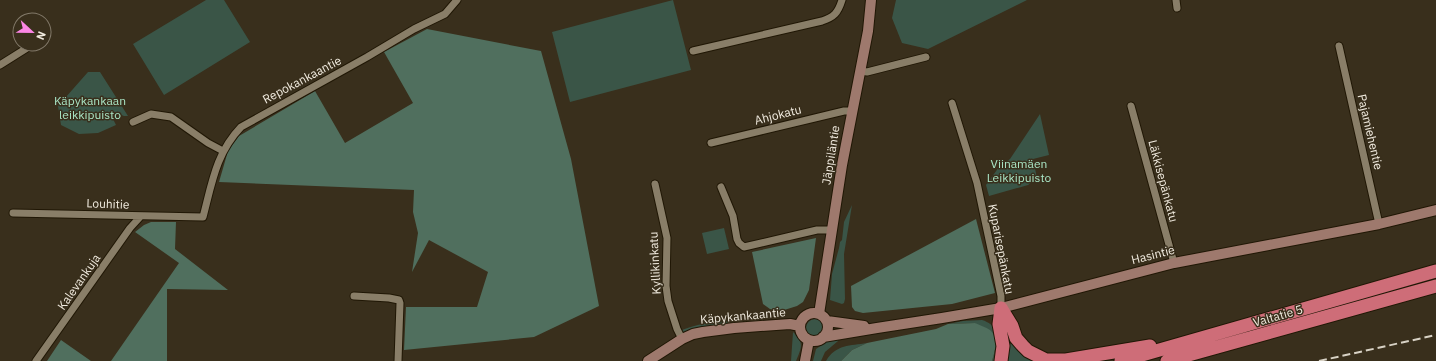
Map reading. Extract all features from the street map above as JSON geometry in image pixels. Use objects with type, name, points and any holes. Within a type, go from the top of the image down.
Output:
[{"type":"highway","name":"Valtatie 5","points":[[1121,361],[1436,272]]},
{"type":"highway","name":"Valtatie 5","points":[[1167,361],[1436,286]]},
{"type":"highway","points":[[1001,308],[1012,326],[1016,338],[1028,352],[1046,360],[1083,358],[1118,350],[1197,339]]},
{"type":"highway","points":[[1001,308],[999,324],[1003,346],[1001,361]]},
{"type":"main road","name":"Jäppiläntie","points":[[819,314],[852,111],[868,31],[871,0]]},
{"type":"main road","name":"Hasintie","points":[[823,338],[1001,308],[1174,263],[1379,224],[1436,210]]},
{"type":"main road","points":[[812,313],[819,314],[827,321],[828,330],[823,338],[816,341],[809,340],[803,335],[800,326],[801,322],[806,316],[812,313]]},
{"type":"main road","name":"Hasintie","points":[[827,321],[877,328]]},
{"type":"main road","name":"Käpykankaantie","points":[[648,361],[682,339],[703,332],[790,324],[800,326]]},
{"type":"main road","points":[[805,361],[809,340]]},
{"type":"street","name":"Repokankaantie","points":[[203,216],[215,170],[223,151],[241,127],[414,29],[445,14],[457,0]]},
{"type":"street","points":[[693,51],[832,18],[840,9],[842,0]]},
{"type":"street","points":[[1176,0],[1177,8]]},
{"type":"street","name":"Pajamiehentie","points":[[1339,46],[1379,224]]},
{"type":"street","points":[[0,65],[21,52]]},
{"type":"street","points":[[860,71],[867,72],[926,57]]},
{"type":"street","name":"Kuparisepänkatu","points":[[952,103],[977,183],[1001,296],[1001,308]]},
{"type":"street","name":"Läkkisepänkatu","points":[[1131,106],[1174,263]]},
{"type":"street","name":"Ahjokatu","points":[[711,143],[844,111],[852,111]]},
{"type":"street","points":[[133,122],[151,114],[171,117],[223,151]]},
{"type":"street","name":"Kyllikinkatu","points":[[655,184],[667,238],[666,286],[668,301],[677,329],[682,339]]},
{"type":"street","points":[[721,187],[733,216],[737,239],[741,246],[747,247],[818,230],[832,230]]},
{"type":"street","name":"Louhitie","points":[[13,212],[140,216],[203,216]]},
{"type":"street","name":"Kalevankuja","points":[[36,361],[140,216]]},
{"type":"street","points":[[354,296],[399,300],[398,361]]},
{"type":"green space","points":[[206,0],[224,0],[250,42],[164,95],[133,44]]},
{"type":"green space","points":[[673,0],[691,70],[570,102],[552,32]]},
{"type":"green space","points":[[896,0],[1027,0],[928,49],[902,43],[892,18]]},
{"type":"green space","points":[[427,29],[541,51],[571,159],[599,306],[534,337],[404,350],[406,307],[477,307],[488,272],[429,240],[412,272],[418,233],[413,212],[414,190],[219,182],[228,151],[239,136],[315,91],[345,143],[413,103],[384,52]]},
{"type":"green space","name":"Käpykankaan leikkipuisto","points":[[88,72],[100,72],[128,116],[117,113],[112,117],[116,125],[98,133],[79,134],[61,125],[58,106]]},
{"type":"green space","name":"Viinamäen Leikkipuisto","points":[[1040,114],[1049,155],[1033,159],[1037,178],[1028,185],[989,196],[986,185],[999,167],[1010,159]]},
{"type":"green space","points":[[852,205],[844,254],[845,299],[844,303],[842,304],[830,300],[832,274],[840,242],[842,240],[844,222]]},
{"type":"green space","points":[[976,219],[995,293],[952,304],[863,313],[855,311],[852,307],[851,286]]},
{"type":"green space","points":[[151,222],[176,222],[175,249],[228,290],[167,289],[167,361],[111,361],[179,263],[135,232]]},
{"type":"green space","points":[[724,228],[729,249],[707,254],[702,233]]},
{"type":"green space","points":[[816,238],[809,290],[803,302],[797,306],[781,311],[770,309],[763,304],[752,252]]},
{"type":"green space","points":[[811,319],[819,319],[824,324],[822,335],[819,337],[811,337],[806,332],[806,324]]},
{"type":"green space","points":[[982,320],[993,327],[998,336],[998,361],[992,361],[995,350],[975,323],[948,324],[963,321]]},
{"type":"green space","points":[[729,321],[730,324],[685,333],[682,332],[682,330],[699,325]]},
{"type":"green space","points":[[975,323],[990,330],[995,337],[996,345],[992,361],[841,361],[852,350],[867,343],[936,329],[948,324]]},
{"type":"green space","points":[[793,332],[801,343],[796,361],[791,361]]},
{"type":"green space","points":[[839,338],[838,341],[825,352],[821,361],[813,361],[816,349],[828,341]]},
{"type":"green space","points":[[61,340],[91,361],[47,361]]},
{"type":"green space","points":[[867,343],[852,350],[841,361],[826,361],[834,351],[844,347]]},
{"type":"green space","points":[[1014,343],[1036,361],[1007,361],[1008,345]]},
{"type":"railway","points":[[1319,361],[1436,335]]}]
